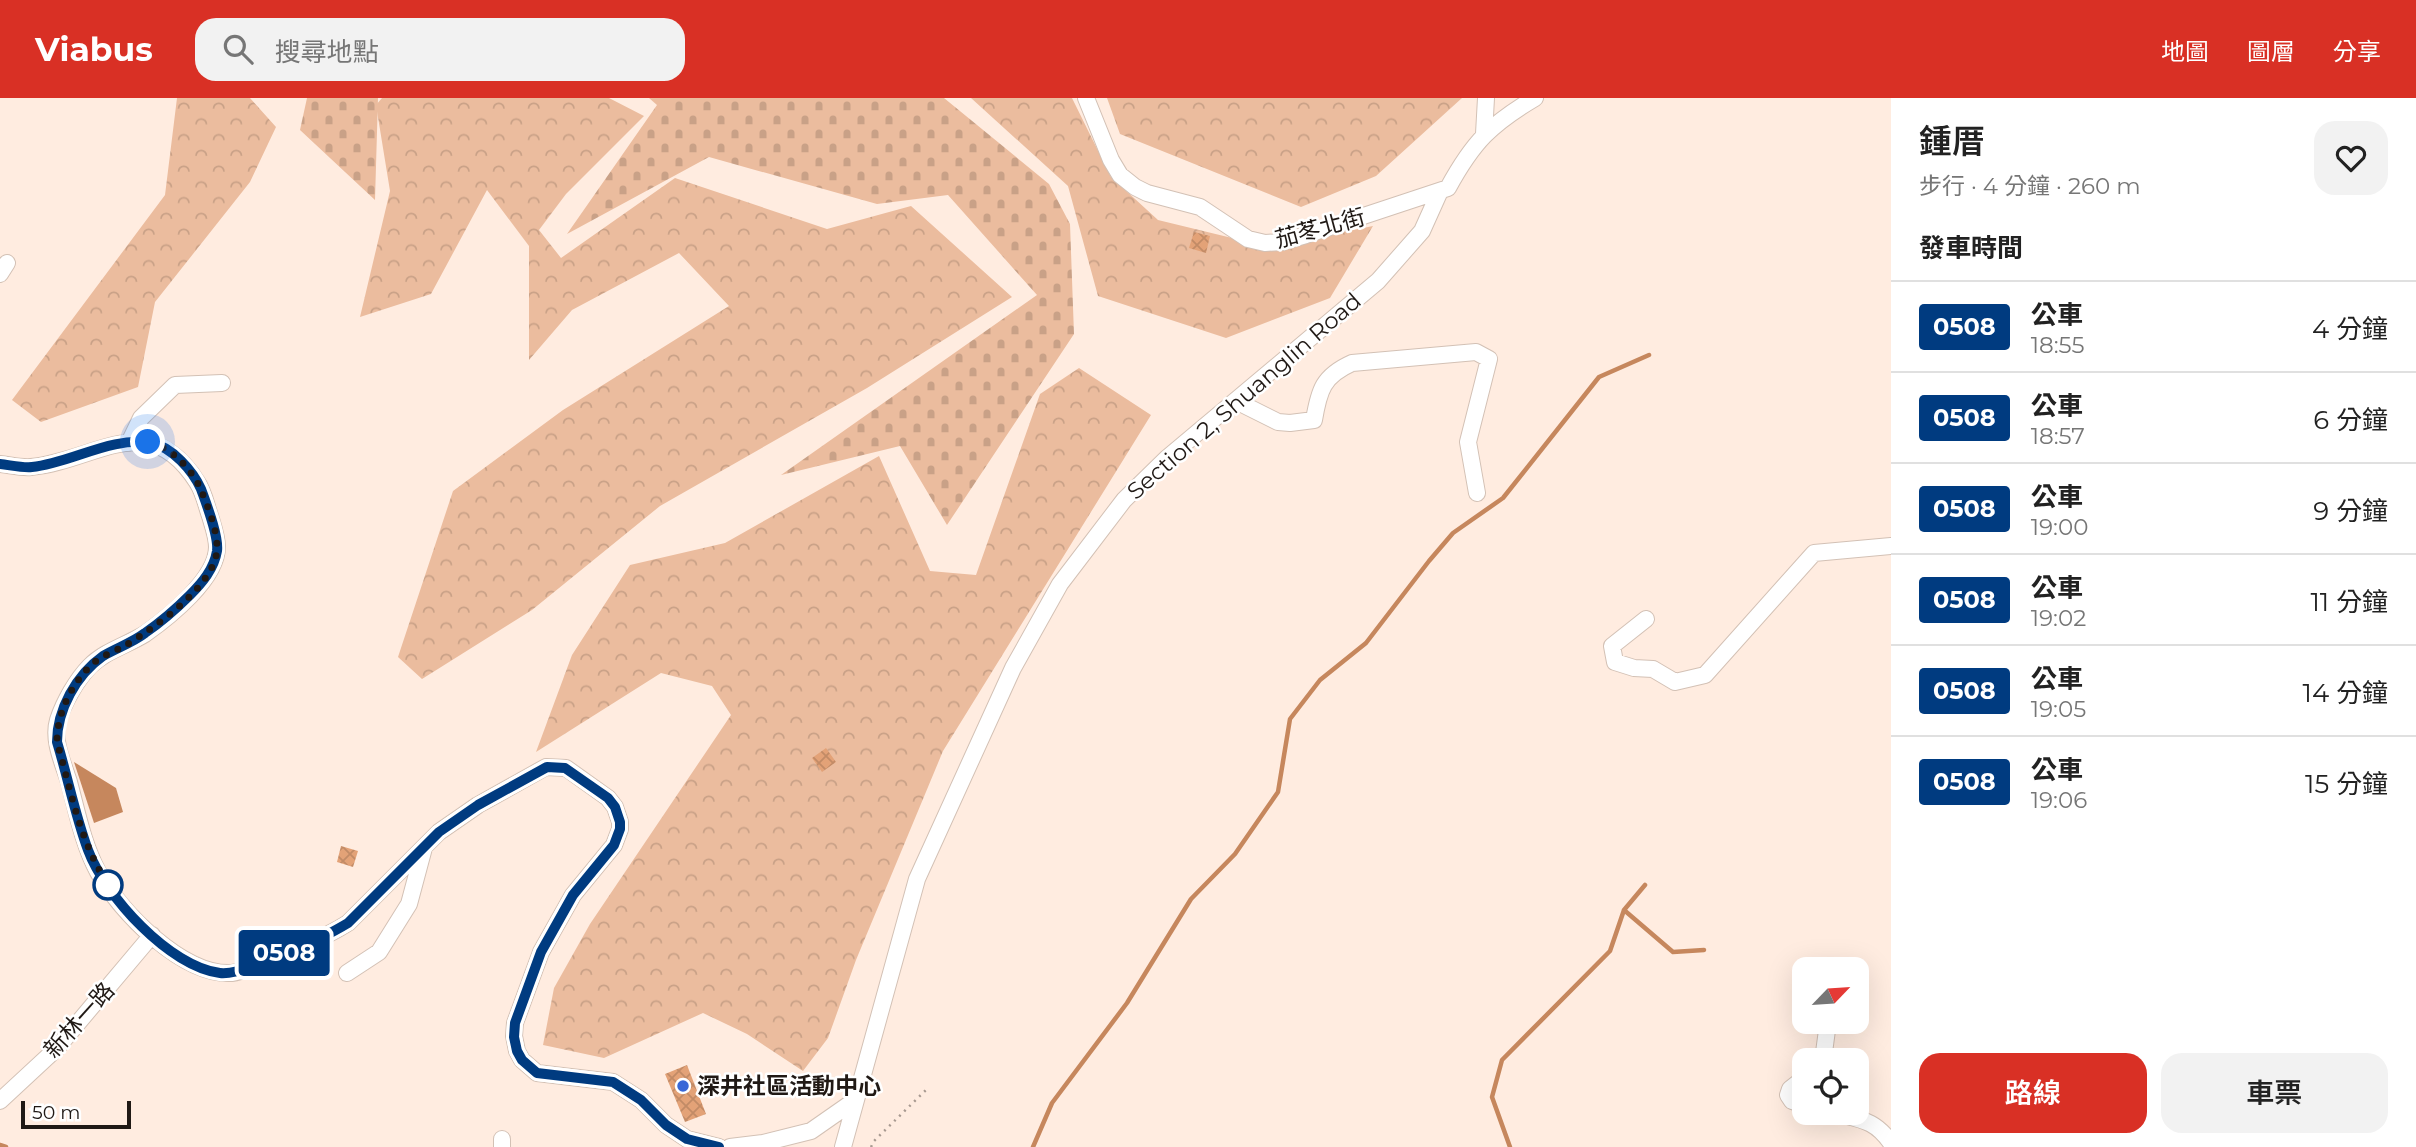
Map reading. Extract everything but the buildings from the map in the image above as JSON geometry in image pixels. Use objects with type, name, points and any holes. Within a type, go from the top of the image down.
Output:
[{"type":"street","name":"茄苳北街","points":[[1086,98],[1111,160],[1120,175],[1147,193],[1200,207],[1248,239],[1265,243],[1282,242],[1440,191]]},
{"type":"street","points":[[1484,134],[1486,98]]},
{"type":"street","points":[[1440,191],[1448,188],[1460,166],[1484,134],[1502,117],[1535,98]]},
{"type":"street","name":"Section 2, Shuanglin Road","points":[[842,1147],[917,879],[1013,668],[1060,584],[1124,500],[1167,459],[1378,281],[1422,231],[1440,191]]},
{"type":"street","points":[[1236,401],[1278,422],[1309,422],[1314,420],[1323,383],[1337,370],[1352,363],[1476,352],[1489,359],[1468,442],[1477,493]]},
{"type":"street","points":[[129,443],[141,418],[175,384],[222,383]]},
{"type":"street","points":[[0,464],[29,467],[49,464],[93,450],[148,442],[160,445],[186,467],[199,484],[205,499],[218,550],[210,572],[187,597],[145,633],[105,655],[90,667],[64,705],[57,724],[57,742],[88,851],[99,874],[129,912],[152,935],[191,964],[220,973],[236,973],[330,934],[348,923],[439,832],[478,805],[547,767],[565,768],[608,798],[620,822],[614,845],[573,895],[541,952],[515,1023],[517,1051],[522,1060],[537,1073],[613,1082],[641,1100],[666,1125],[687,1139],[719,1147]]},
{"type":"street","points":[[1646,619],[1612,646],[1615,662],[1634,668],[1653,669],[1675,682],[1705,675],[1814,553],[1891,546]]},
{"type":"street","points":[[346,973],[379,952],[409,904],[425,845]]},
{"type":"street","name":"新林一路","points":[[0,1101],[56,1049],[152,935]]},
{"type":"street","points":[[730,1147],[763,1143],[811,1130],[854,1101]]},
{"type":"street","points":[[1869,1122],[1882,1130],[1891,1143]]},
{"type":"path","points":[[871,1147],[928,1088]]},
{"type":"green space","points":[[177,98],[250,98],[276,127],[250,182],[155,302],[138,387],[41,422],[12,400],[165,195]]},
{"type":"green space","points":[[307,98],[378,98],[375,200],[300,130]]},
{"type":"green space","points":[[382,98],[609,98],[644,116],[566,194],[539,230],[561,258],[675,178],[827,229],[911,206],[1012,297],[867,388],[660,506],[532,610],[422,679],[398,657],[453,491],[563,410],[729,306],[679,253],[572,310],[529,360],[529,246],[487,190],[431,294],[360,317],[390,191],[376,105]]},
{"type":"green space","points":[[649,98],[944,98],[1049,184],[1070,224],[1074,334],[947,525],[900,446],[781,475],[1037,295],[948,195],[877,204],[709,157],[567,234],[657,105]]},
{"type":"green space","points":[[971,98],[1072,98],[1111,177],[1158,220],[1269,247],[1373,226],[1330,298],[1226,338],[1098,296],[1068,186]]},
{"type":"green space","points":[[1107,98],[1462,98],[1376,176],[1301,207],[1120,134]]},
{"type":"green space","points":[[1079,368],[1151,415],[943,751],[856,960],[828,1038],[803,1071],[747,1034],[703,1013],[604,1058],[543,1045],[554,988],[590,924],[731,715],[712,686],[661,673],[536,752],[572,655],[630,565],[725,543],[879,456],[930,571],[976,575],[1040,394]]},
{"type":"shaded area","points":[[74,762],[116,788],[123,812],[94,823]]},
{"type":"waterway","points":[[1033,1147],[1052,1103],[1127,1003],[1191,899],[1235,854],[1278,792],[1290,719],[1320,680],[1366,643],[1453,533],[1503,498],[1599,377],[1649,355]]},
{"type":"waterway","points":[[1624,910],[1645,885]]},
{"type":"waterway","points":[[1510,1147],[1492,1097],[1502,1060],[1610,951],[1624,910],[1673,952],[1704,950]]},
{"type":"waterway","points":[[0,1145],[6,1147]]},
{"type":"bus line","name":"0508","points":[[0,464],[29,467],[49,464],[113,445],[148,442],[160,445],[186,467],[199,484],[205,499],[218,550],[210,572],[201,584],[145,633],[105,655],[90,667],[64,705],[57,724],[57,742],[88,851],[99,874],[129,912],[152,935],[191,964],[220,973],[236,973],[330,934],[348,923],[439,832],[478,805],[547,767],[565,768],[608,798],[615,807],[620,829],[614,845],[586,876],[562,912],[541,952],[515,1023],[517,1051],[522,1060],[537,1073],[613,1082],[641,1100],[666,1125],[687,1139],[719,1147]]},
{"type":"place","name":"深井社區活動中心","points":[[683,1086]]},
{"type":"route","points":[[108,885],[114,893],[99,874],[88,851],[57,742],[57,724],[64,705],[90,667],[105,655],[145,633],[187,597],[210,572],[218,550],[199,484],[172,453],[160,445],[148,442]]}]
